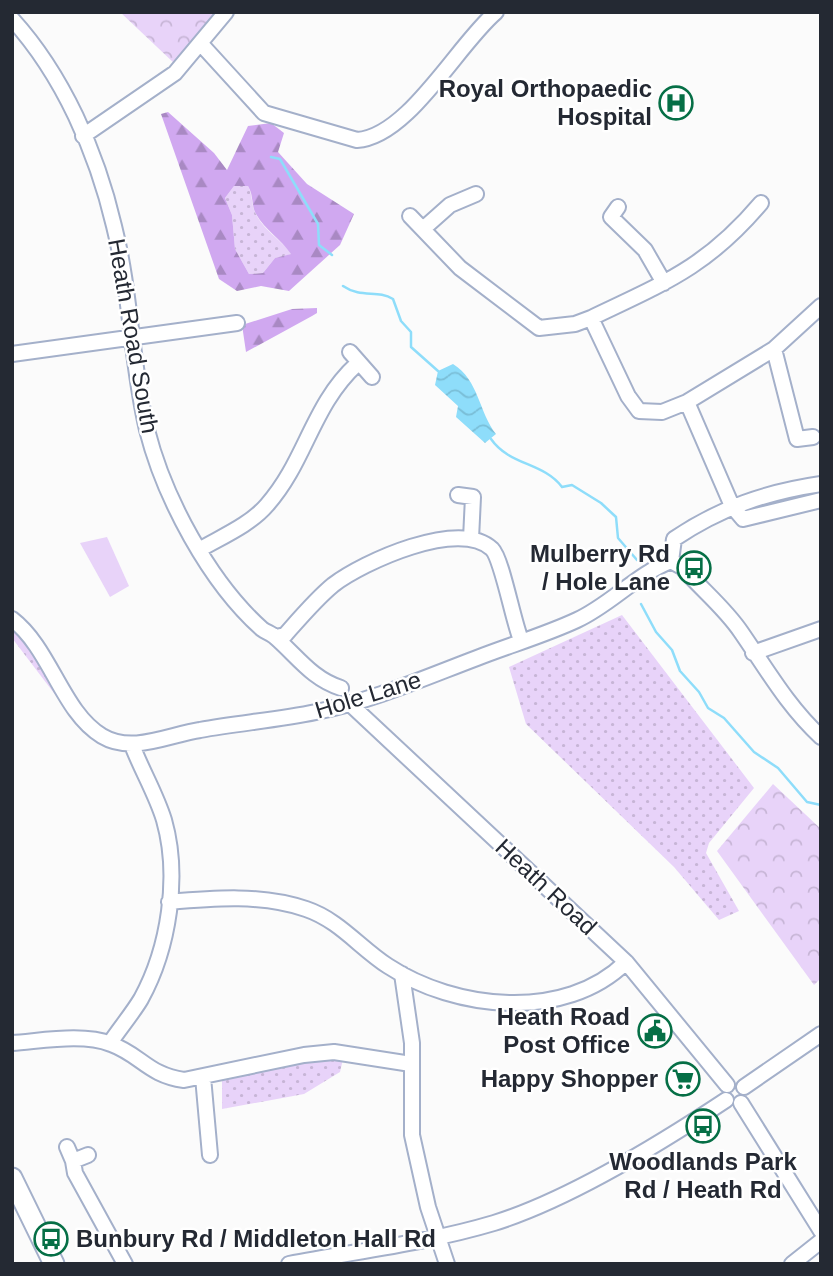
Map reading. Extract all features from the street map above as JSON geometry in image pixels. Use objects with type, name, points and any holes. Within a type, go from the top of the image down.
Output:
[{"type":"main road","points":[[12,1178],[54,1264]]},
{"type":"street","points":[[83,136],[151,92],[175,73],[226,12]]},
{"type":"street","points":[[201,44],[264,113],[357,140],[368,139],[404,115],[496,12]]},
{"type":"street","name":"Heath Road South","points":[[12,19],[42,58],[83,136],[115,227],[130,339],[148,432],[158,464],[199,550],[238,603],[263,629],[320,679],[341,688]]},
{"type":"street","points":[[423,229],[450,205],[476,194]]},
{"type":"street","points":[[410,216],[460,268],[539,328],[564,326],[591,318],[664,283],[713,254],[761,204]]},
{"type":"street","points":[[610,216],[645,250],[664,283]]},
{"type":"street","points":[[591,318],[628,396],[639,411],[662,412],[687,402],[774,349],[821,306]]},
{"type":"street","points":[[12,354],[237,323]]},
{"type":"street","points":[[774,349],[797,439],[813,437]]},
{"type":"street","points":[[199,550],[265,507],[293,467],[328,396],[354,358],[372,377]]},
{"type":"street","points":[[687,402],[732,506],[743,519],[821,500]]},
{"type":"street","points":[[821,484],[758,496],[732,506],[674,539],[671,562],[682,567],[741,632],[753,653],[805,723],[821,737]]},
{"type":"street","points":[[458,495],[474,497],[471,539]]},
{"type":"street","points":[[276,638],[285,635],[331,587],[372,561],[433,542],[471,539],[495,553],[521,640]]},
{"type":"street","name":"Hole Lane","points":[[132,745],[200,730],[318,712],[443,672],[576,621],[618,597],[658,566],[671,562]]},
{"type":"street","points":[[12,619],[22,626],[47,661],[83,719],[101,736],[132,745],[164,823],[171,869],[163,940],[140,1000],[110,1043]]},
{"type":"street","points":[[753,653],[821,629]]},
{"type":"street","name":"Heath Road","points":[[349,703],[626,962],[727,1085]]},
{"type":"street","points":[[169,902],[238,897],[280,902],[309,910],[341,927],[402,974],[458,999],[525,1003],[560,996],[597,982],[626,962]]},
{"type":"street","points":[[402,974],[412,1043],[412,1135],[419,1175],[447,1264]]},
{"type":"street","points":[[744,1087],[821,1034]]},
{"type":"street","points":[[12,1043],[80,1040],[110,1043],[163,1077],[184,1080],[304,1055],[334,1052],[411,1064]]},
{"type":"street","points":[[203,1077],[210,1155]]},
{"type":"street","points":[[734,1082],[744,1087],[746,1094],[741,1102],[732,1104],[726,1100],[723,1094],[727,1085],[734,1082]]},
{"type":"street","points":[[289,1264],[437,1238],[516,1215],[681,1129],[726,1100]]},
{"type":"street","points":[[741,1102],[821,1231]]},
{"type":"street","points":[[67,1147],[82,1191],[117,1244],[125,1264]]},
{"type":"street","points":[[73,1161],[88,1155]]},
{"type":"street","points":[[792,1264],[821,1241]]},
{"type":"green space","points":[[120,12],[214,12],[218,16],[175,64]]},
{"type":"green space","points":[[168,112],[214,153],[227,170],[248,126],[271,123],[284,133],[278,152],[307,184],[354,214],[340,245],[289,291],[261,286],[237,291],[219,279],[161,114]],"holes":[[[234,186],[248,186],[256,214],[291,254],[275,258],[263,273],[249,274],[235,249],[232,215],[225,198]]]},
{"type":"green space","points":[[234,186],[248,186],[258,218],[292,254],[275,258],[263,273],[249,274],[235,249],[232,215],[225,198]]},
{"type":"green space","points":[[317,308],[317,313],[246,352],[242,325],[292,309]]},
{"type":"green space","points":[[107,537],[129,586],[110,597],[80,543]]},
{"type":"green space","points":[[622,615],[754,788],[709,843],[706,853],[739,911],[719,920],[674,867],[526,724],[509,667]]},
{"type":"green space","points":[[12,624],[35,651],[64,701],[60,701],[12,638]]},
{"type":"green space","points":[[773,784],[821,829],[821,978],[814,985],[717,851]]},
{"type":"green space","points":[[302,1059],[343,1059],[340,1072],[304,1094],[222,1109],[222,1080]]},
{"type":"water","points":[[453,364],[462,371],[474,388],[496,434],[485,443],[456,417],[458,406],[435,385],[438,371]]},
{"type":"waterway","points":[[271,157],[280,159],[318,224],[319,245],[332,255]]},
{"type":"waterway","points":[[343,286],[357,292],[393,299],[401,321],[411,332],[411,347],[438,371]]},
{"type":"waterway","points":[[491,439],[507,454],[546,473],[562,487],[572,485],[601,503],[616,517],[618,538],[637,560]]},
{"type":"waterway","points":[[641,604],[656,632],[672,650],[680,671],[699,692],[708,708],[724,718],[754,752],[778,768],[807,802],[821,805]]},
{"type":"place","name":"Royal Orthopaedic Hospital","points":[[676,103]]},
{"type":"place","name":"Mulberry Rd / Hole Lane","points":[[694,568]]},
{"type":"place","name":"Heath Road Post Office","points":[[655,1031]]},
{"type":"place","name":"Happy Shopper","points":[[683,1079]]},
{"type":"place","name":"Woodlands Park Rd / Heath Rd","points":[[703,1126]]},
{"type":"place","name":"Bunbury Rd / Middleton Hall Rd","points":[[51,1239]]}]
